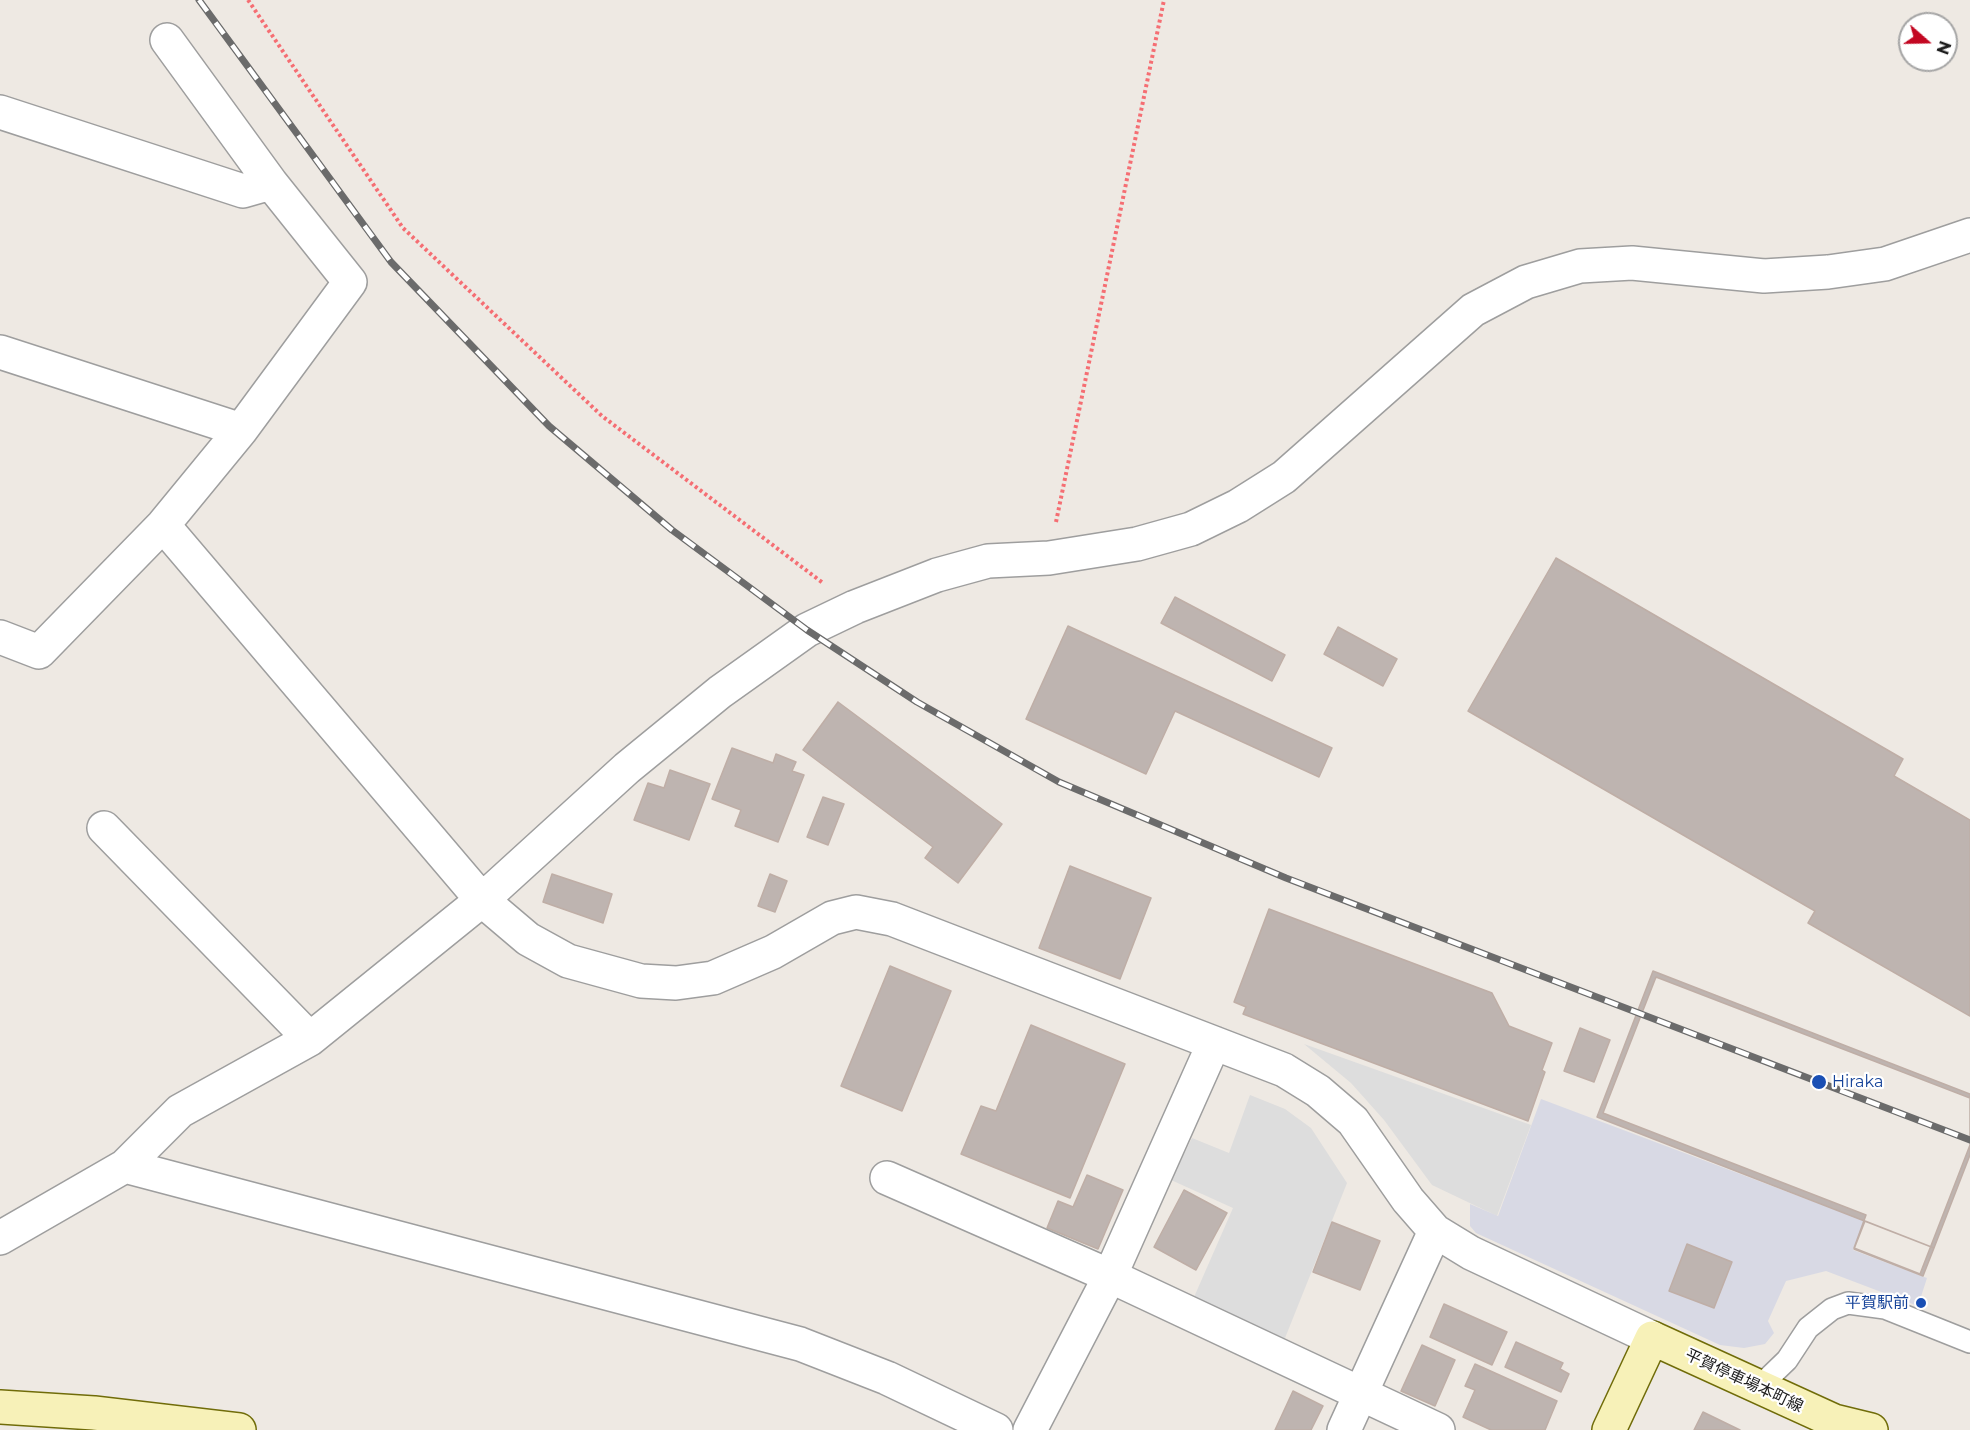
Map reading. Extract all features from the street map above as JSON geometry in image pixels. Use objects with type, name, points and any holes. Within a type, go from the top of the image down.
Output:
[{"type":"main road","name":"平賀停車場本町線","points":[[1652,1338],[1833,1421],[1871,1430]]},
{"type":"main road","points":[[1609,1430],[1652,1338]]},
{"type":"main road","points":[[0,1407],[94,1413],[239,1430]]},
{"type":"street","points":[[0,637],[39,652],[163,525],[241,430],[350,282],[271,183],[167,40]]},
{"type":"street","points":[[0,112],[243,191],[271,183]]},
{"type":"street","points":[[0,1238],[125,1166],[180,1111],[310,1039],[482,900],[627,768],[720,692],[807,630],[855,607],[937,575],[988,561],[1049,558],[1137,544],[1191,529],[1238,506],[1284,477],[1473,310],[1526,282],[1580,266],[1632,263],[1764,276],[1828,272],[1885,264],[1970,235]]},
{"type":"street","points":[[0,352],[241,430]]},
{"type":"street","points":[[163,525],[482,900],[528,939],[568,961],[641,981],[676,983],[713,978],[772,952],[832,918],[856,912],[892,919],[1284,1070],[1318,1091],[1353,1121],[1408,1200],[1435,1231],[1471,1253],[1652,1338]]},
{"type":"street","points":[[104,828],[310,1039]]},
{"type":"street","points":[[1030,1430],[1110,1276],[1214,1043]]},
{"type":"street","points":[[125,1166],[800,1344],[887,1378],[996,1430]]},
{"type":"street","points":[[887,1178],[1110,1276],[1438,1430]]},
{"type":"street","points":[[1344,1430],[1435,1231]]},
{"type":"lane","points":[[1758,1388],[1787,1360],[1808,1328],[1832,1309],[1848,1303],[1885,1308],[1970,1342]]},
{"type":"path","points":[[248,0],[403,228],[602,416],[855,607]]},
{"type":"path","points":[[1049,558],[1164,0]]},
{"type":"shaded area","points":[[1304,1044],[1531,1125],[1497,1216],[1432,1185],[1384,1120],[1351,1083]]},
{"type":"shaded area","points":[[1250,1095],[1285,1109],[1311,1128],[1347,1183],[1281,1348],[1191,1304],[1233,1208],[1171,1180],[1192,1138],[1229,1153]]},
{"type":"shaded area","points":[[1541,1099],[1865,1221],[1853,1250],[1927,1278],[1918,1306],[1826,1271],[1786,1281],[1768,1321],[1774,1333],[1765,1344],[1744,1348],[1720,1345],[1476,1233],[1470,1226],[1470,1204],[1498,1216]]},
{"type":"building","points":[[1556,558],[1903,759],[1894,776],[1970,820],[1970,1016],[1808,923],[1815,911],[1468,711]]},
{"type":"building","points":[[1175,597],[1285,655],[1272,681],[1161,623]]},
{"type":"building","points":[[1068,626],[1332,748],[1319,777],[1175,711],[1146,774],[1026,719]]},
{"type":"building","points":[[1338,627],[1397,659],[1383,686],[1324,654]]},
{"type":"building","points":[[838,702],[1002,824],[958,883],[925,858],[933,847],[803,750]]},
{"type":"building","points":[[732,748],[773,763],[776,754],[796,762],[792,771],[804,775],[778,842],[735,826],[741,810],[712,799]]},
{"type":"building","points":[[670,770],[710,784],[689,840],[634,820],[648,783],[664,788]]},
{"type":"building","points":[[823,797],[844,804],[828,845],[807,837]]},
{"type":"building","points":[[1070,866],[1151,898],[1120,979],[1039,948]]},
{"type":"building","points":[[552,874],[612,894],[603,923],[543,902]]},
{"type":"building","points":[[770,874],[787,881],[775,912],[758,906]]},
{"type":"building","points":[[1269,909],[1492,993],[1509,1026],[1552,1043],[1542,1070],[1545,1072],[1528,1121],[1243,1014],[1246,1007],[1234,1002]]},
{"type":"building","points":[[890,966],[951,991],[902,1111],[841,1086]]},
{"type":"building","points":[[1653,971],[1970,1094],[1970,1155],[1934,1248],[1597,1117]]},
{"type":"building","points":[[1656,977],[1970,1098],[1970,1145],[1920,1274],[1854,1248],[1866,1215],[1603,1113]]},
{"type":"building","points":[[1031,1025],[1125,1064],[1070,1198],[961,1154],[981,1106],[996,1111]]},
{"type":"building","points":[[1580,1028],[1610,1040],[1594,1082],[1564,1071]]},
{"type":"building","points":[[1087,1175],[1123,1190],[1098,1249],[1047,1228],[1058,1201],[1073,1207]]},
{"type":"building","points":[[1184,1190],[1227,1213],[1196,1270],[1154,1247]]},
{"type":"building","points":[[1865,1221],[1934,1248],[1923,1276],[1854,1249]]},
{"type":"building","points":[[1332,1222],[1380,1241],[1360,1290],[1313,1272]]},
{"type":"building","points":[[1687,1244],[1732,1262],[1714,1308],[1669,1291]]},
{"type":"building","points":[[1444,1304],[1507,1332],[1492,1365],[1430,1337]]},
{"type":"building","points":[[1516,1342],[1563,1363],[1560,1369],[1569,1374],[1561,1392],[1505,1367]]},
{"type":"building","points":[[1422,1345],[1455,1360],[1435,1406],[1401,1391]]},
{"type":"building","points":[[1475,1364],[1557,1401],[1545,1430],[1491,1430],[1463,1417],[1475,1390],[1465,1386]]},
{"type":"building","points":[[1293,1391],[1323,1406],[1311,1430],[1275,1430]]},
{"type":"building","points":[[1703,1412],[1740,1430],[1694,1430]]},
{"type":"railway","points":[[199,0],[391,262],[549,426],[672,530],[807,630],[917,702],[1059,782],[1286,878],[1970,1140]]},
{"type":"place","name":"Hiraka","points":[[1819,1082]]},
{"type":"place","name":"平賀駅前","points":[[1921,1303]]}]
